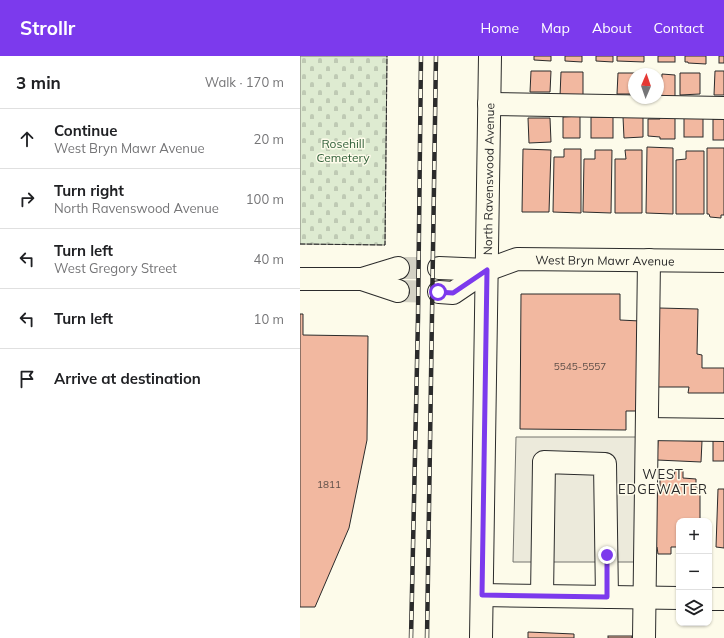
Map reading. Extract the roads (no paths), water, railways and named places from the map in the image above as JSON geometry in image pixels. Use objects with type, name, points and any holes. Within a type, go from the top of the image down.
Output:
[{"type":"street","name":"North Ravenswood Avenue","points":[[481,638],[490,56]]},
{"type":"street","points":[[490,104],[724,108]]},
{"type":"street","name":"West Bryn Mawr Avenue","points":[[438,292],[453,293],[487,270],[517,259],[724,261]]},
{"type":"street","points":[[644,638],[649,260]]},
{"type":"street","points":[[300,279],[362,279],[398,268]]},
{"type":"street","name":"West Bryn Mawr Avenue","points":[[439,268],[487,270]]},
{"type":"street","points":[[362,279],[398,291]]},
{"type":"street","points":[[647,428],[724,430]]},
{"type":"street","points":[[542,596],[544,462],[605,464],[607,597]]},
{"type":"street","points":[[482,595],[676,598]]},
{"type":"street","points":[[712,599],[724,599]]},
{"type":"tunnel","points":[[398,268],[439,268]]},
{"type":"tunnel","points":[[398,291],[439,292]]},
{"type":"railway","points":[[411,638],[418,318],[421,56]]},
{"type":"railway","points":[[427,638],[436,56]]},
{"type":"district","name":"WEST EDGEWATER","points":[[663,482]]},
{"type":"park label","name":"Rosehill Cemetery","points":[[343,150]]}]
